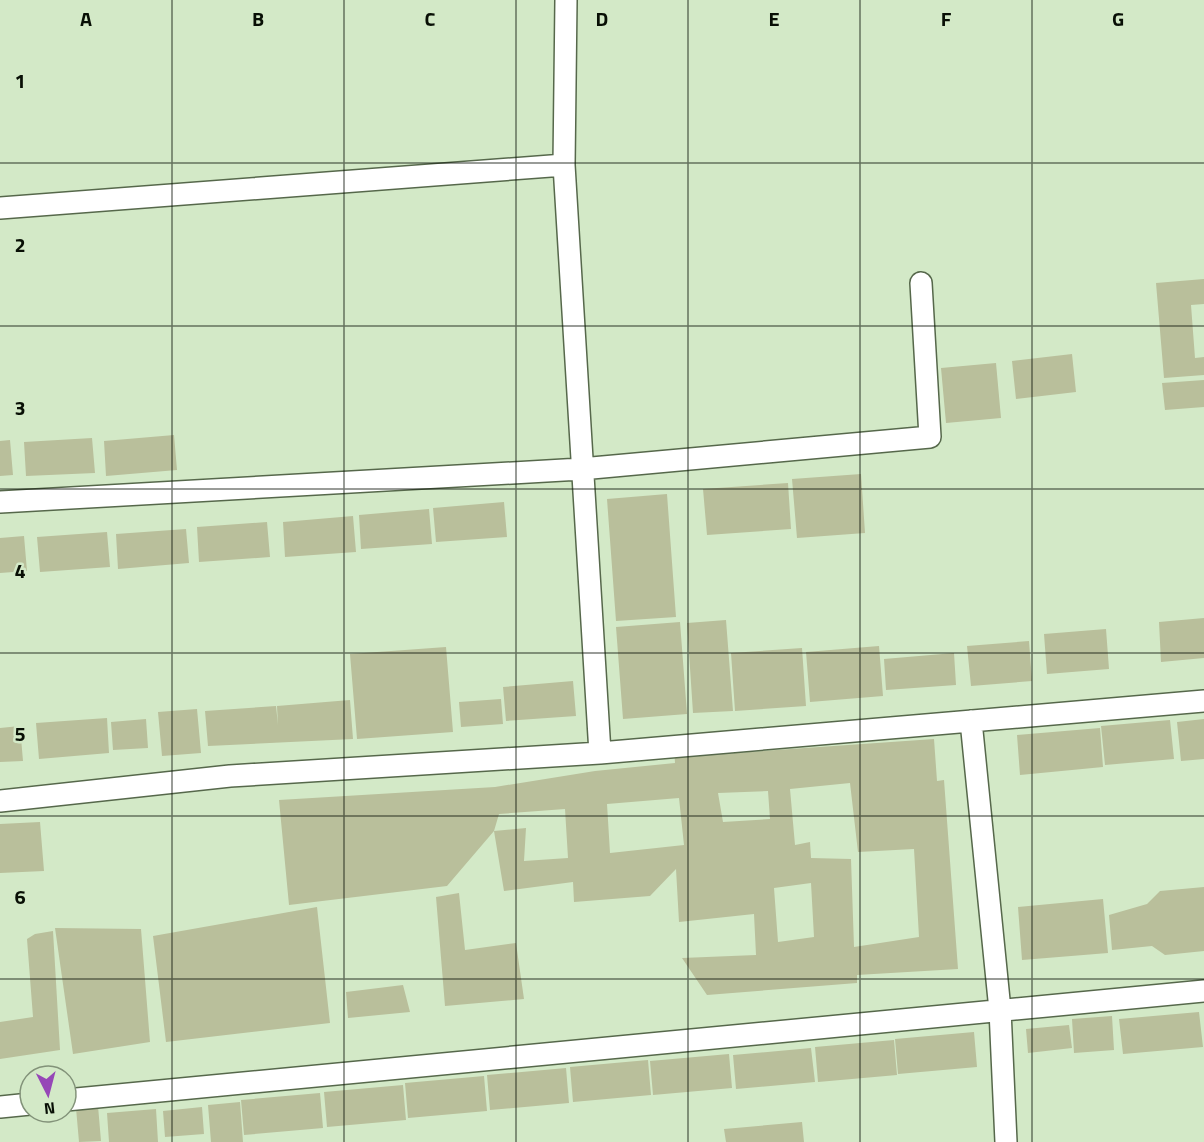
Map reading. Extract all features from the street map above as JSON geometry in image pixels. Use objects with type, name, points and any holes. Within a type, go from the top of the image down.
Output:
[{"type":"street","points":[[566,0],[564,165],[600,753]]},
{"type":"street","points":[[0,208],[564,165]]},
{"type":"street","points":[[0,502],[581,469],[930,437],[921,283]]},
{"type":"street","points":[[0,801],[230,776],[600,753],[1204,701]]},
{"type":"street","points":[[971,720],[1000,1010],[1005,1142]]},
{"type":"street","points":[[78,1099],[1204,991]]},
{"type":"street","points":[[0,1107],[18,1105]]},
{"type":"building","points":[[1204,279],[1204,304],[1191,305],[1195,358],[1204,357],[1204,375],[1164,378],[1156,283]]},
{"type":"building","points":[[1072,354],[1076,392],[1016,399],[1012,361]]},
{"type":"building","points":[[996,363],[1001,418],[946,423],[941,368]]},
{"type":"building","points":[[1204,380],[1204,407],[1165,410],[1162,383]]},
{"type":"building","points":[[174,435],[177,470],[106,476],[104,441]]},
{"type":"building","points":[[92,438],[95,473],[26,476],[24,442]]},
{"type":"building","points":[[10,440],[13,475],[0,476],[0,441]]},
{"type":"building","points":[[861,474],[865,533],[797,538],[792,479]]},
{"type":"building","points":[[788,483],[791,529],[707,535],[703,489]]},
{"type":"building","points":[[667,494],[676,617],[616,621],[607,499]]},
{"type":"building","points":[[504,502],[507,537],[436,542],[433,508]]},
{"type":"building","points":[[429,509],[432,544],[361,549],[359,515]]},
{"type":"building","points":[[353,516],[356,552],[285,557],[283,522]]},
{"type":"building","points":[[267,522],[270,557],[199,562],[197,527]]},
{"type":"building","points":[[186,529],[189,563],[118,569],[116,534]]},
{"type":"building","points":[[107,532],[110,567],[40,572],[37,537]]},
{"type":"building","points":[[24,536],[27,571],[0,573],[0,538]]},
{"type":"building","points":[[1204,618],[1204,658],[1161,662],[1159,622]]},
{"type":"building","points":[[726,620],[733,711],[693,713],[687,623]]},
{"type":"building","points":[[680,622],[687,714],[623,719],[616,627]]},
{"type":"building","points":[[1106,629],[1109,669],[1047,674],[1044,634]]},
{"type":"building","points":[[1029,641],[1032,681],[971,686],[967,646]]},
{"type":"building","points":[[879,646],[883,696],[810,702],[806,652]]},
{"type":"building","points":[[446,647],[453,732],[357,739],[350,654]]},
{"type":"building","points":[[802,648],[806,706],[735,711],[731,653]]},
{"type":"building","points":[[954,653],[956,685],[886,690],[884,659]]},
{"type":"building","points":[[573,681],[576,716],[506,721],[503,687]]},
{"type":"building","points":[[501,699],[503,724],[461,727],[459,702]]},
{"type":"building","points":[[350,700],[353,739],[208,746],[205,711],[276,706],[278,725],[277,706]]},
{"type":"building","points":[[197,709],[201,753],[162,756],[158,712]]},
{"type":"building","points":[[107,718],[109,753],[39,759],[36,723]]},
{"type":"building","points":[[146,719],[148,748],[113,750],[111,722]]},
{"type":"building","points":[[1204,719],[1204,759],[1181,761],[1177,722]]},
{"type":"building","points":[[1170,720],[1174,759],[1105,765],[1101,726]]},
{"type":"building","points":[[20,726],[23,761],[0,762],[0,728]]},
{"type":"building","points":[[1100,728],[1103,767],[1020,775],[1017,735]]},
{"type":"building","points":[[934,739],[937,781],[944,780],[958,969],[857,975],[857,983],[707,995],[682,958],[756,955],[754,914],[679,922],[676,869],[650,896],[574,902],[573,882],[504,891],[494,831],[447,886],[289,905],[279,800],[495,787],[595,771],[675,763],[674,747],[704,744],[706,755]],"holes":[[[850,783],[858,852],[914,849],[919,937],[854,947],[851,859],[811,858],[810,842],[795,845],[790,789]],[[768,791],[770,819],[723,822],[718,793]],[[679,798],[684,845],[610,853],[607,804]],[[565,809],[568,858],[524,861],[526,828],[494,831],[499,814]],[[811,883],[814,937],[778,942],[774,888]]]},
{"type":"building","points":[[40,822],[44,871],[0,873],[0,824]]},
{"type":"building","points":[[1204,887],[1204,951],[1165,955],[1152,946],[1112,950],[1109,915],[1147,904],[1160,891]]},
{"type":"building","points":[[459,893],[465,950],[516,943],[524,999],[445,1006],[436,897]]},
{"type":"building","points":[[1103,899],[1108,953],[1022,960],[1018,907]]},
{"type":"building","points":[[317,907],[330,1023],[166,1042],[153,936]]},
{"type":"building","points":[[55,928],[141,929],[150,1042],[73,1054]]},
{"type":"building","points":[[53,931],[60,1050],[0,1059],[0,1022],[33,1017],[27,939],[35,934]]},
{"type":"building","points":[[403,985],[410,1012],[348,1018],[346,992]]},
{"type":"building","points":[[1199,1012],[1203,1047],[1123,1054],[1119,1019]]},
{"type":"building","points":[[1112,1016],[1114,1050],[1074,1053],[1072,1019]]},
{"type":"building","points":[[1069,1025],[1072,1048],[1028,1053],[1026,1029]]},
{"type":"building","points":[[974,1032],[977,1067],[898,1074],[895,1039]]},
{"type":"building","points":[[894,1040],[897,1075],[818,1082],[815,1047]]},
{"type":"building","points":[[811,1048],[815,1082],[736,1089],[733,1055]]},
{"type":"building","points":[[729,1054],[732,1088],[653,1095],[650,1061]]},
{"type":"building","points":[[648,1060],[651,1095],[573,1102],[570,1067]]},
{"type":"building","points":[[566,1068],[569,1103],[490,1110],[487,1075]]},
{"type":"building","points":[[484,1076],[487,1111],[408,1118],[405,1083]]},
{"type":"building","points":[[403,1085],[406,1120],[327,1127],[324,1092]]},
{"type":"building","points":[[320,1093],[323,1128],[244,1135],[241,1100]]},
{"type":"building","points":[[240,1102],[243,1142],[211,1142],[208,1105]]},
{"type":"building","points":[[98,1106],[101,1141],[79,1142],[78,1108]]},
{"type":"building","points":[[202,1107],[204,1134],[165,1137],[163,1111]]},
{"type":"building","points":[[156,1109],[158,1142],[109,1142],[107,1113]]},
{"type":"building","points":[[802,1122],[804,1142],[726,1142],[724,1129]]}]
